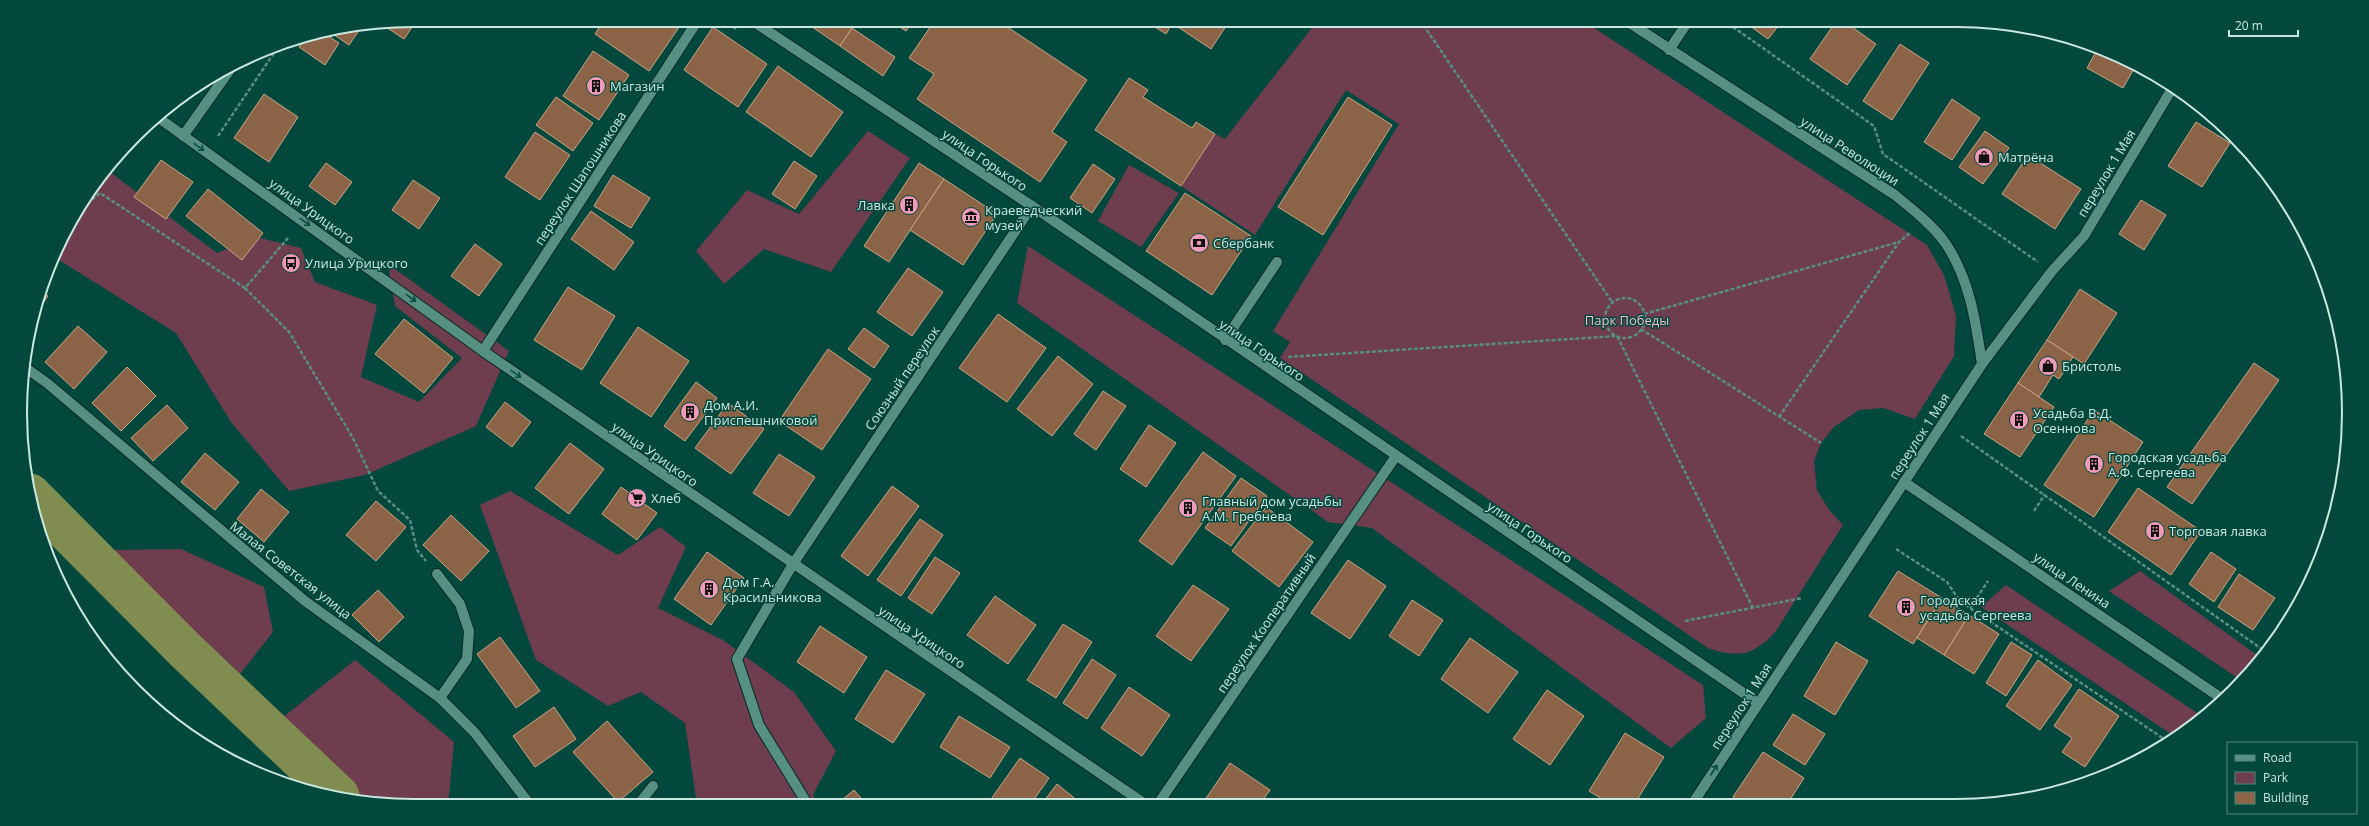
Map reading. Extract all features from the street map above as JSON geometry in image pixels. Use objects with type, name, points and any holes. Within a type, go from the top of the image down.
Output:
[{"type":"street","name":"переулок Шапошникова","points":[[483,351],[693,27]]},
{"type":"street","name":"улица Горького","points":[[762,27],[1032,206],[1225,340],[1758,703]]},
{"type":"street","name":"улица Революции","points":[[1635,27],[1895,195],[1924,219],[1946,244],[1966,283],[1982,364]]},
{"type":"street","points":[[1669,50],[1684,27]]},
{"type":"street","points":[[183,136],[226,76]]},
{"type":"street","name":"переулок 1 Мая","points":[[1696,799],[1982,364],[2052,271],[2084,236],[2170,92]]},
{"type":"street","name":"улица Урицкого","points":[[162,120],[283,205],[483,351],[1138,799]]},
{"type":"street","name":"Союзный переулок","points":[[804,799],[759,725],[738,659],[793,564],[1032,206]]},
{"type":"street","points":[[1225,340],[1277,262]]},
{"type":"street","name":"Малая Советская улица","points":[[29,371],[47,383],[305,601],[440,698],[475,733],[526,799]]},
{"type":"street","name":"переулок Кооперативный","points":[[1161,799],[1396,456]]},
{"type":"street","name":"улица Ленина","points":[[1904,482],[2218,696]]},
{"type":"street","points":[[437,574],[460,604],[469,631],[467,659],[440,698]]},
{"type":"street","points":[[643,799],[653,786]]},
{"type":"path","points":[[1425,27],[1612,302]]},
{"type":"path","points":[[1733,27],[1874,126],[1883,154],[2052,271]]},
{"type":"path","points":[[218,136],[274,53]]},
{"type":"path","points":[[91,200],[100,193],[245,288],[288,332],[353,438],[378,491],[410,520],[417,550],[437,574]]},
{"type":"path","points":[[1779,417],[1899,242],[1911,232]]},
{"type":"path","points":[[245,288],[288,238]]},
{"type":"path","points":[[1644,314],[1899,242]]},
{"type":"path","points":[[1288,356],[1617,336],[1630,336],[1641,329],[1644,314],[1640,305],[1632,299],[1622,298],[1612,302],[1606,310],[1605,321],[1609,330],[1617,336],[1753,608]]},
{"type":"path","points":[[1641,329],[1821,443]]},
{"type":"path","points":[[1961,436],[2045,494],[2261,649]]},
{"type":"path","points":[[2034,511],[2045,494]]},
{"type":"path","points":[[1896,548],[1947,582],[1957,597],[1970,608],[2163,738]]},
{"type":"path","points":[[1970,608],[1988,581]]},
{"type":"path","points":[[1685,621],[1802,598]]},
{"type":"green space","name":"Парк Победы","points":[[1313,27],[1593,27],[1927,245],[1944,275],[1956,316],[1954,356],[1915,419],[1883,408],[1859,410],[1834,427],[1821,443],[1814,461],[1817,490],[1829,510],[1843,525],[1776,631],[1768,639],[1753,650],[1745,653],[1728,653],[1708,648],[1280,358],[1290,342],[1273,331],[1399,124],[1346,90],[1255,235],[1181,186],[1215,134],[1225,139]]},
{"type":"green space","points":[[868,131],[910,158],[831,272],[764,249],[724,284],[696,251],[747,190],[799,214]]},
{"type":"green space","points":[[1129,165],[1179,193],[1141,247],[1098,221]]},
{"type":"green space","points":[[111,173],[217,253],[256,237],[301,248],[315,282],[377,305],[361,377],[419,402],[462,358],[395,306],[388,264],[509,351],[476,426],[365,475],[289,491],[231,422],[176,333],[58,260],[79,220]]},
{"type":"green space","points":[[1028,246],[1703,685],[1706,718],[1671,748],[1372,528],[1328,522],[1017,303]]},
{"type":"green space","points":[[510,491],[618,555],[660,527],[686,547],[658,608],[723,640],[794,692],[836,751],[813,795],[815,799],[696,799],[685,723],[641,692],[608,706],[536,660],[480,505]]},
{"type":"green space","points":[[181,549],[264,587],[273,632],[237,678],[111,550]]},
{"type":"green space","points":[[2140,571],[2257,655],[2237,678],[2109,591]]},
{"type":"green space","points":[[2006,585],[2198,714],[2170,734],[1981,607]]},
{"type":"green space","points":[[355,660],[454,742],[449,799],[388,798],[358,795],[282,718]]},
{"type":"building","points":[[412,27],[404,39],[388,28]]},
{"type":"building","points":[[600,27],[679,27],[649,71],[595,34]]},
{"type":"building","points":[[713,27],[767,64],[738,107],[684,70]]},
{"type":"building","points":[[812,27],[851,27],[852,28],[840,46]]},
{"type":"building","points":[[900,27],[909,27],[906,31]]},
{"type":"building","points":[[930,27],[1008,27],[1087,80],[1052,132],[1067,142],[1040,182],[917,99],[934,74],[909,58]]},
{"type":"building","points":[[1155,27],[1170,27],[1166,34]]},
{"type":"building","points":[[1178,27],[1225,27],[1211,49]]},
{"type":"building","points":[[1752,27],[1777,27],[1768,39]]},
{"type":"building","points":[[1832,27],[1852,27],[1876,44],[1847,85],[1810,59]]},
{"type":"building","points":[[852,28],[895,57],[883,76],[840,46]]},
{"type":"building","points":[[359,31],[349,45],[334,35]]},
{"type":"building","points":[[329,36],[339,43],[325,65],[299,47],[302,43]]},
{"type":"building","points":[[1900,44],[1929,63],[1892,120],[1863,101]]},
{"type":"building","name":"Магазин","points":[[593,51],[629,75],[599,120],[563,96]]},
{"type":"building","points":[[2095,53],[2133,70],[2123,88],[2087,68]]},
{"type":"building","points":[[778,66],[843,112],[811,157],[746,112]]},
{"type":"building","points":[[1129,78],[1148,90],[1143,97],[1192,128],[1196,122],[1215,134],[1181,186],[1095,130]]},
{"type":"building","points":[[264,94],[298,117],[269,162],[234,138]]},
{"type":"building","points":[[556,97],[593,123],[573,151],[536,125]]},
{"type":"building","points":[[1348,97],[1392,125],[1323,235],[1278,207]]},
{"type":"building","points":[[1952,99],[1980,118],[1952,160],[1924,142]]},
{"type":"building","points":[[2196,122],[2230,143],[2202,187],[2168,166]]},
{"type":"building","name":"Матрёна","points":[[1985,131],[2009,148],[1983,184],[1959,167]]},
{"type":"building","points":[[535,132],[570,155],[540,200],[505,177]]},
{"type":"building","points":[[2028,155],[2081,189],[2055,229],[2002,194]]},
{"type":"building","points":[[161,160],[193,182],[166,219],[134,197]]},
{"type":"building","points":[[794,161],[817,176],[795,209],[772,194]]},
{"type":"building","points":[[326,163],[352,182],[335,205],[309,186]]},
{"type":"building","name":"Лавка","points":[[919,163],[944,179],[889,262],[864,246]]},
{"type":"building","points":[[1093,164],[1115,179],[1092,213],[1070,198]]},
{"type":"building","points":[[613,175],[650,198],[631,228],[594,206]]},
{"type":"building","points":[[944,179],[997,214],[963,265],[910,230]]},
{"type":"building","points":[[413,180],[440,198],[419,229],[392,210]]},
{"type":"building","points":[[208,189],[263,233],[242,260],[186,216]]},
{"type":"building","name":"Сбербанк","points":[[1185,193],[1251,236],[1212,295],[1146,251]]},
{"type":"building","points":[[2141,200],[2166,215],[2144,250],[2119,234]]},
{"type":"building","points":[[591,211],[634,242],[614,270],[571,239]]},
{"type":"building","points":[[475,244],[502,264],[479,296],[451,276]]},
{"type":"building","points":[[908,268],[943,292],[912,336],[877,312]]},
{"type":"building","points":[[568,287],[615,316],[582,370],[534,340]]},
{"type":"building","points":[[2080,289],[2117,313],[2084,364],[2047,340]]},
{"type":"building","points":[[45,294],[48,296],[43,303]]},
{"type":"building","points":[[998,314],[1046,348],[1007,402],[959,368]]},
{"type":"building","points":[[404,319],[453,358],[424,393],[375,354]]},
{"type":"building","points":[[78,326],[107,352],[74,389],[45,362]]},
{"type":"building","points":[[638,327],[689,361],[651,417],[600,383]]},
{"type":"building","points":[[864,328],[889,346],[874,368],[848,349]]},
{"type":"building","name":"Бристоль","points":[[2047,340],[2073,357],[2059,379],[2053,375],[2039,397],[2018,383]]},
{"type":"building","points":[[828,349],[871,379],[822,450],[779,421]]},
{"type":"building","points":[[1058,356],[1093,384],[1052,436],[1017,409]]},
{"type":"building","points":[[2254,363],[2279,380],[2192,504],[2167,487]]},
{"type":"building","points":[[127,367],[156,396],[121,431],[92,403]]},
{"type":"building","name":"Дом А.И. Приспешниковой","points":[[696,382],[717,398],[685,441],[664,426]]},
{"type":"building","name":"Усадьба В.Д. Осеннова","points":[[2018,383],[2054,407],[2020,457],[1984,434]]},
{"type":"building","points":[[1103,391],[1126,406],[1096,450],[1074,434]]},
{"type":"building","points":[[505,402],[531,422],[512,447],[486,427]]},
{"type":"building","points":[[728,403],[764,429],[731,474],[695,448]]},
{"type":"building","points":[[167,405],[188,428],[153,461],[131,438]]},
{"type":"building","name":"Городская усадьба А.Ф. Сергеева","points":[[2094,410],[2143,442],[2094,517],[2044,485]]},
{"type":"building","points":[[1149,425],[1176,443],[1146,487],[1120,469]]},
{"type":"building","points":[[570,443],[604,469],[569,514],[535,488]]},
{"type":"building","name":"Главный дом усадьбы А.М. Гребнева","points":[[1203,452],[1236,476],[1172,565],[1139,541]]},
{"type":"building","points":[[205,453],[239,482],[215,510],[181,482]]},
{"type":"building","points":[[779,454],[815,477],[789,516],[753,493]]},
{"type":"building","points":[[1241,478],[1267,496],[1231,546],[1205,528]]},
{"type":"building","points":[[892,486],[919,506],[868,576],[841,556]]},
{"type":"building","points":[[621,487],[657,513],[637,540],[602,514]]},
{"type":"building","name":"Торговая лавка","points":[[2138,488],[2201,531],[2171,575],[2108,532]]},
{"type":"building","points":[[261,489],[289,512],[264,542],[237,519]]},
{"type":"building","points":[[376,501],[406,527],[376,561],[346,535]]},
{"type":"building","points":[[1266,507],[1313,542],[1279,587],[1232,551]]},
{"type":"building","points":[[451,515],[489,551],[461,581],[423,545]]},
{"type":"building","points":[[920,519],[943,535],[901,596],[877,580]]},
{"type":"building","name":"Дом Г.А. Красильникова","points":[[707,552],[744,578],[711,625],[674,599]]},
{"type":"building","points":[[2211,552],[2236,569],[2214,602],[2189,584]]},
{"type":"building","points":[[935,557],[960,573],[932,614],[908,598]]},
{"type":"building","points":[[1348,560],[1386,586],[1350,639],[1311,613]]},
{"type":"building","name":"Городская усадьба Сергеева","points":[[1898,571],[1942,598],[1913,644],[1869,616]]},
{"type":"building","points":[[2239,574],[2275,598],[2253,630],[2218,607]]},
{"type":"building","points":[[1193,585],[1229,609],[1191,661],[1156,636]]},
{"type":"building","points":[[378,590],[404,617],[379,642],[352,615]]},
{"type":"building","points":[[995,596],[1036,625],[1008,664],[967,635]]},
{"type":"building","points":[[1942,598],[1969,615],[1944,655],[1917,638]]},
{"type":"building","points":[[1412,600],[1443,620],[1419,656],[1389,636]]},
{"type":"building","points":[[1969,615],[1999,634],[1974,674],[1944,655]]},
{"type":"building","points":[[1063,624],[1092,642],[1056,698],[1027,680]]},
{"type":"building","points":[[820,626],[867,657],[844,693],[797,662]]},
{"type":"building","points":[[500,637],[540,691],[516,708],[477,654]]},
{"type":"building","points":[[1470,638],[1518,672],[1488,713],[1441,679]]},
{"type":"building","points":[[1836,642],[1868,661],[1835,715],[1804,696]]},
{"type":"building","points":[[2011,642],[2032,655],[2006,696],[1986,683]]},
{"type":"building","points":[[1092,659],[1116,675],[1087,719],[1063,703]]},
{"type":"building","points":[[2038,660],[2072,685],[2040,730],[2006,706]]},
{"type":"building","points":[[886,670],[925,694],[893,743],[855,719]]},
{"type":"building","points":[[1129,687],[1170,715],[1142,756],[1101,728]]},
{"type":"building","points":[[2079,689],[2119,716],[2085,767],[2062,752],[2072,738],[2054,726]]},
{"type":"building","points":[[1547,690],[1584,716],[1550,765],[1513,739]]},
{"type":"building","points":[[554,707],[576,739],[535,767],[513,736]]},
{"type":"building","points":[[1793,714],[1825,734],[1805,765],[1773,745]]},
{"type":"building","points":[[959,716],[1010,747],[990,778],[940,747]]},
{"type":"building","points":[[607,721],[653,772],[622,799],[615,799],[573,752]]},
{"type":"building","points":[[1625,733],[1664,757],[1638,799],[1602,799],[1589,791]]},
{"type":"building","points":[[1763,752],[1804,778],[1791,799],[1736,799],[1733,797]]},
{"type":"building","points":[[1020,758],[1049,778],[1034,799],[991,799]]},
{"type":"building","points":[[1230,763],[1270,790],[1264,799],[1206,799]]},
{"type":"building","points":[[1057,784],[1076,799],[1046,799]]},
{"type":"building","points":[[854,790],[862,799],[843,799]]},
{"type":"waterway","points":[[37,501],[185,650],[334,791]]},
{"type":"place","name":"Магазин","points":[[596,86]]},
{"type":"place","name":"Матрёна","points":[[1984,157]]},
{"type":"place","name":"Лавка","points":[[909,205]]},
{"type":"place","name":"Краеведческий музей","points":[[971,217]]},
{"type":"place","name":"Сбербанк","points":[[1199,243]]},
{"type":"place","name":"Улица Урицкого","points":[[291,263]]},
{"type":"place","name":"Бристоль","points":[[2048,366]]},
{"type":"place","name":"Дом А.И. Приспешниковой","points":[[690,412]]},
{"type":"place","name":"Усадьба В.Д. Осеннова","points":[[2019,420]]},
{"type":"place","name":"Городская усадьба А.Ф. Сергеева","points":[[2094,464]]},
{"type":"place","name":"Хлеб","points":[[637,498]]},
{"type":"place","name":"Главный дом усадьбы А.М. Гребнева","points":[[1188,508]]},
{"type":"place","name":"Торговая лавка","points":[[2155,531]]},
{"type":"place","name":"Дом Г.А. Красильникова","points":[[709,589]]},
{"type":"place","name":"Городская усадьба Сергеева","points":[[1906,607]]}]
